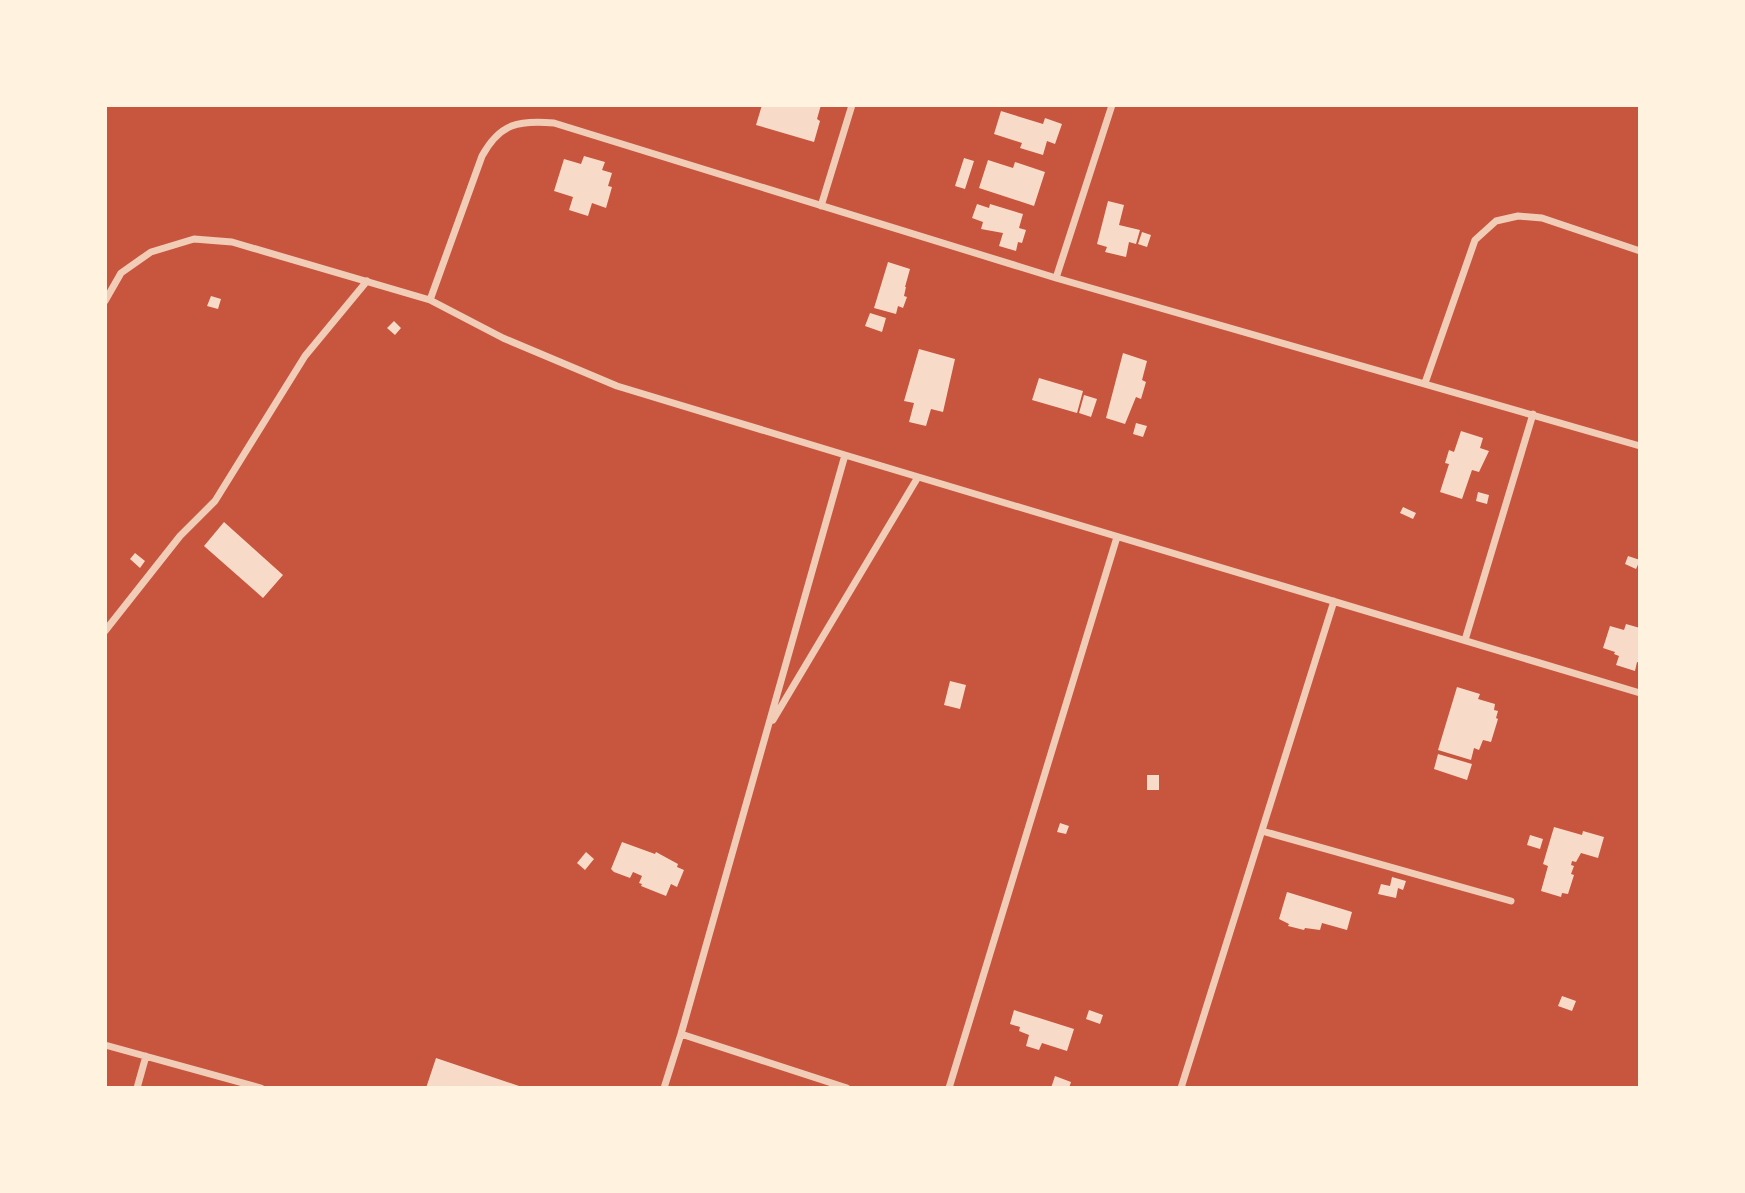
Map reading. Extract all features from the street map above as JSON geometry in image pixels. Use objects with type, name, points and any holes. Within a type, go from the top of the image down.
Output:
[{"type":"street","points":[[821,206],[852,105]]},
{"type":"street","points":[[1056,278],[1112,105]]},
{"type":"street","points":[[430,300],[482,156],[489,144],[512,125],[532,121],[554,123],[1056,278],[1640,446]]},
{"type":"street","points":[[1425,383],[1475,240],[1496,221],[1518,216],[1542,218],[1640,251]]},
{"type":"street","points":[[105,301],[121,274],[151,253],[194,239],[232,242],[430,300],[503,338],[617,386],[1640,693]]},
{"type":"street","points":[[105,631],[180,536],[215,501],[305,356],[367,282]]},
{"type":"street","points":[[1465,640],[1533,414]]},
{"type":"street","points":[[664,1088],[845,455]]},
{"type":"street","points":[[768,729],[918,477]]},
{"type":"street","points":[[949,1088],[1117,537]]},
{"type":"street","points":[[1181,1088],[1334,601]]},
{"type":"street","points":[[1262,831],[1511,901]]},
{"type":"street","points":[[681,1034],[847,1088]]},
{"type":"street","points":[[105,1045],[261,1088]]},
{"type":"street","points":[[137,1088],[146,1056]]},
{"type":"building","points":[[762,105],[821,105],[814,142],[756,125]]},
{"type":"building","points":[[1001,111],[1043,124],[1045,118],[1062,124],[1055,144],[1047,141],[1043,155],[1020,148],[1022,143],[994,134]]},
{"type":"building","points":[[584,156],[605,162],[602,170],[612,173],[608,186],[612,187],[606,208],[592,203],[588,216],[569,210],[573,197],[554,191],[564,159],[581,164]]},
{"type":"building","points":[[964,158],[974,161],[965,189],[955,186]]},
{"type":"building","points":[[988,160],[1013,168],[1015,162],[1045,172],[1034,206],[979,188]]},
{"type":"building","points":[[1108,201],[1124,205],[1119,225],[1140,230],[1136,244],[1129,242],[1126,257],[1105,252],[1107,247],[1097,244]]},
{"type":"building","points":[[977,204],[989,208],[990,204],[1023,214],[1019,228],[1026,230],[1016,251],[999,246],[1003,233],[981,229],[983,222],[972,218]]},
{"type":"building","points":[[1142,232],[1151,235],[1147,247],[1138,244]]},
{"type":"building","points":[[888,262],[910,269],[904,296],[907,297],[903,308],[898,306],[896,314],[874,308]]},
{"type":"building","points":[[211,296],[221,299],[218,309],[207,306]]},
{"type":"building","points":[[870,313],[886,318],[882,332],[865,326]]},
{"type":"building","points":[[394,321],[401,328],[395,335],[387,328]]},
{"type":"building","points":[[919,349],[955,359],[943,412],[931,409],[926,426],[909,422],[914,403],[904,401]]},
{"type":"building","points":[[1123,353],[1147,361],[1142,380],[1146,382],[1141,399],[1136,397],[1125,424],[1106,418]]},
{"type":"building","points":[[1039,378],[1083,391],[1077,413],[1032,400]]},
{"type":"building","points":[[1084,395],[1097,399],[1091,417],[1079,413]]},
{"type":"building","points":[[1136,423],[1147,426],[1143,437],[1133,434]]},
{"type":"building","points":[[1461,431],[1483,438],[1480,448],[1489,451],[1479,472],[1472,470],[1462,499],[1440,492],[1449,464],[1445,463],[1449,450],[1454,452]]},
{"type":"building","points":[[1478,492],[1489,495],[1487,504],[1476,501]]},
{"type":"building","points":[[1403,507],[1416,513],[1413,519],[1400,513]]},
{"type":"building","points":[[224,522],[283,575],[263,598],[204,546]]},
{"type":"building","points":[[135,553],[145,561],[140,568],[130,559]]},
{"type":"building","points":[[1628,556],[1640,560],[1636,569],[1625,564]]},
{"type":"building","points":[[1626,624],[1640,628],[1640,663],[1637,662],[1635,671],[1616,665],[1619,656],[1603,648],[1610,626],[1624,630]]},
{"type":"building","points":[[950,681],[966,685],[960,709],[944,705]]},
{"type":"building","points":[[1457,687],[1480,694],[1478,699],[1495,704],[1494,710],[1498,711],[1491,742],[1483,740],[1479,750],[1474,748],[1471,760],[1438,750]]},
{"type":"building","points":[[1438,754],[1472,764],[1467,780],[1434,769]]},
{"type":"building","points":[[1147,775],[1159,775],[1159,790],[1147,790]]},
{"type":"building","points":[[1060,823],[1069,826],[1066,834],[1057,832]]},
{"type":"building","points":[[1554,827],[1582,835],[1583,831],[1604,837],[1598,858],[1581,853],[1576,862],[1572,861],[1571,865],[1574,866],[1571,874],[1574,875],[1568,894],[1562,893],[1561,897],[1541,891],[1548,866],[1543,864]]},
{"type":"building","points":[[1530,835],[1543,839],[1540,849],[1527,845]]},
{"type":"building","points":[[622,842],[655,854],[656,852],[678,864],[677,867],[684,870],[677,887],[671,884],[666,896],[641,886],[639,883],[642,876],[633,872],[630,878],[614,872],[611,869]]},
{"type":"building","points":[[586,852],[594,859],[585,870],[577,863]]},
{"type":"building","points":[[1392,877],[1406,881],[1403,890],[1398,888],[1396,898],[1378,894],[1381,884],[1390,886]]},
{"type":"building","points":[[1287,892],[1352,912],[1347,930],[1322,923],[1320,930],[1288,926],[1289,924],[1279,919]]},
{"type":"building","points":[[1562,996],[1576,1001],[1572,1011],[1558,1006]]},
{"type":"building","points":[[1014,1010],[1074,1029],[1067,1051],[1042,1043],[1039,1050],[1026,1046],[1029,1035],[1019,1031],[1020,1027],[1010,1024]]},
{"type":"building","points":[[1089,1010],[1103,1015],[1100,1024],[1086,1019]]},
{"type":"building","points":[[436,1058],[525,1088],[426,1088]]},
{"type":"building","points":[[1055,1076],[1071,1082],[1069,1088],[1051,1088]]}]
